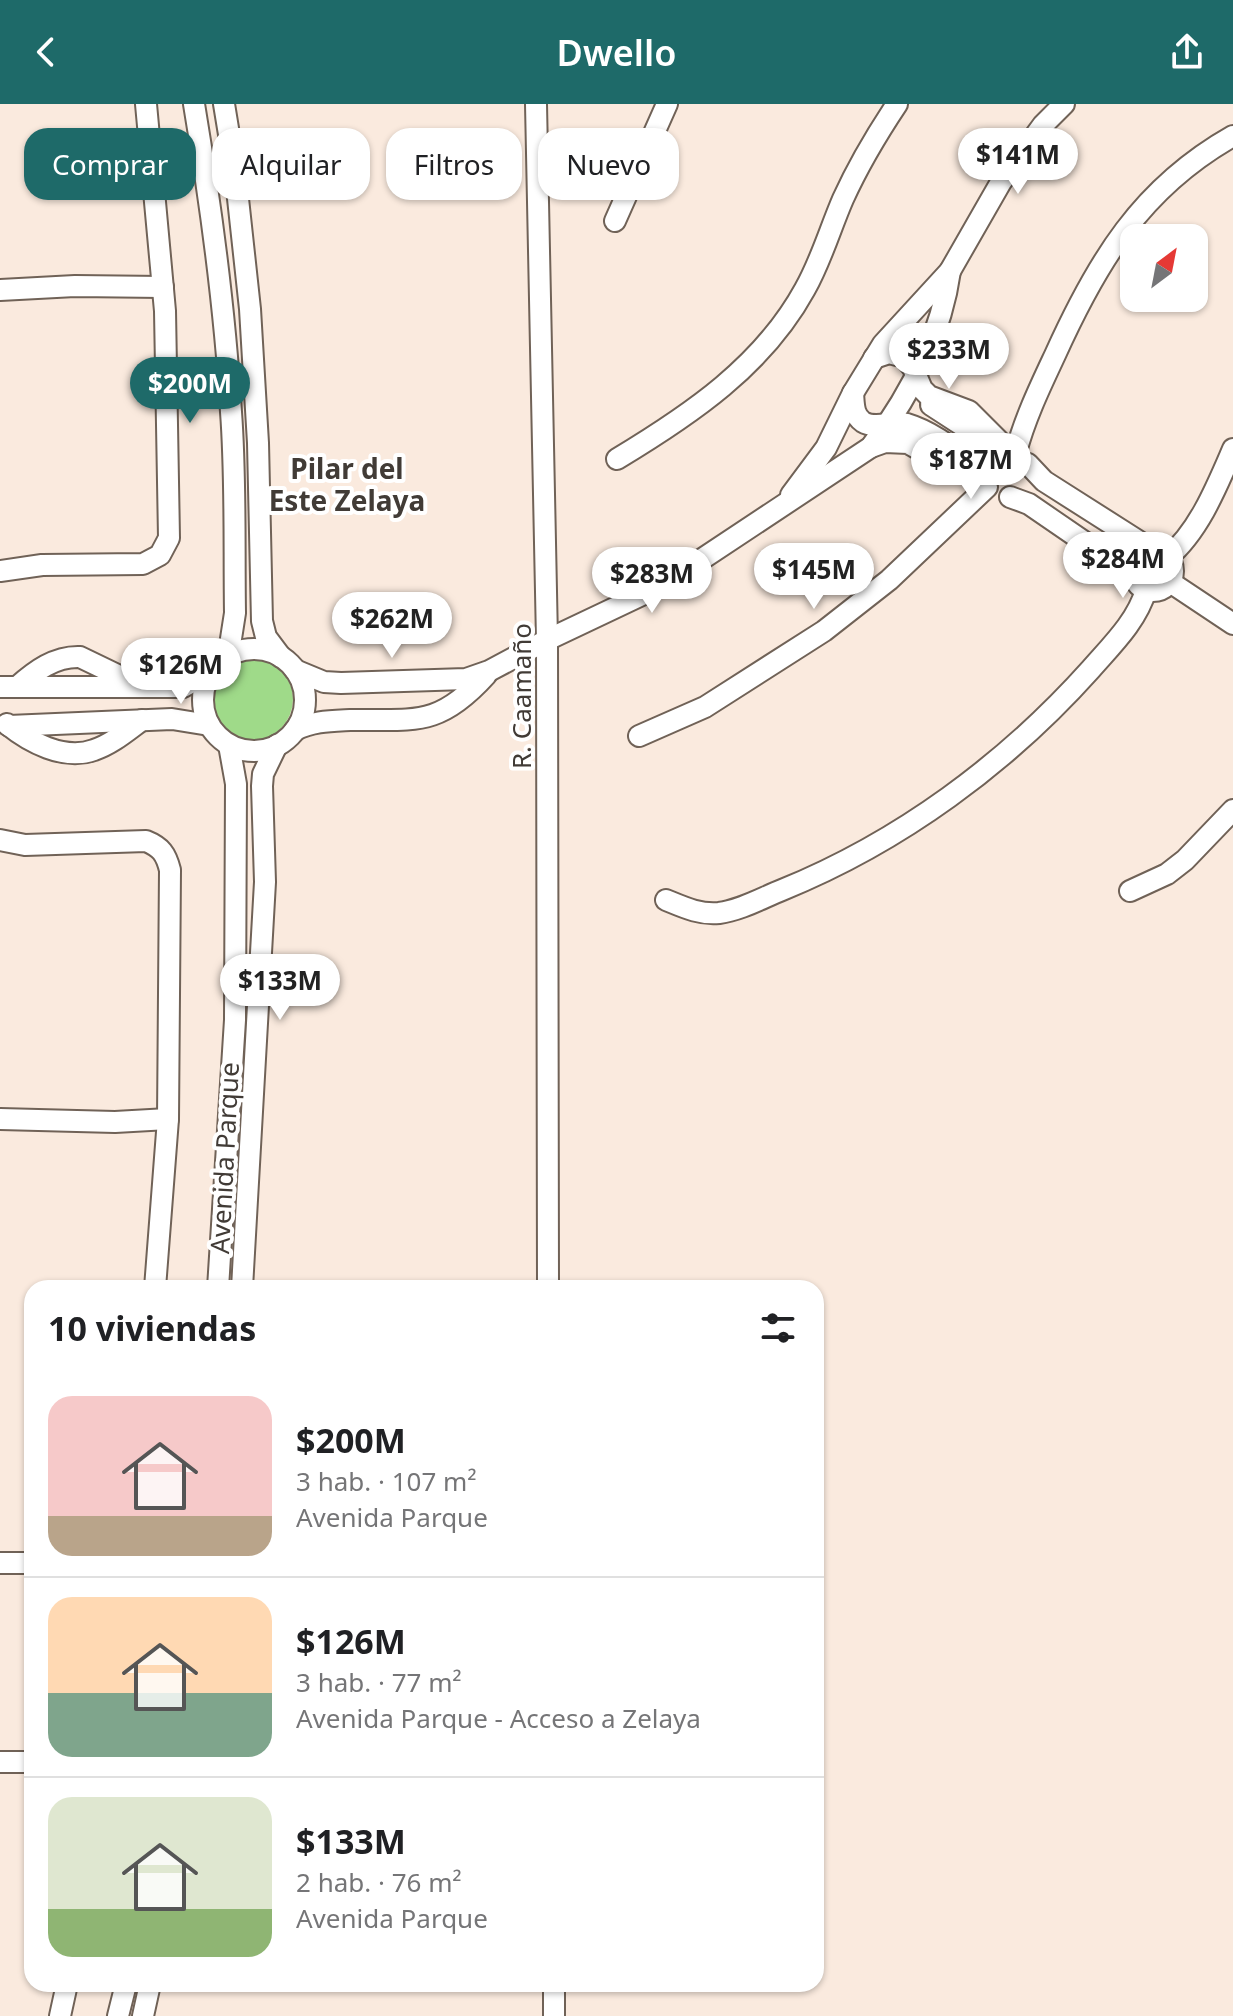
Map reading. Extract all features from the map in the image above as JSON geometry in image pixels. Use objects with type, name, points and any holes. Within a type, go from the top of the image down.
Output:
[{"type":"street","points":[[0,571],[42,565],[132,566],[153,560],[166,546],[170,527],[163,287],[146,104]]},
{"type":"street","points":[[194,104],[206,177],[232,414],[235,613],[230,645],[205,683],[203,697],[209,725],[229,745],[253,750],[277,745],[307,724],[426,718],[461,699],[489,671]]},
{"type":"street","points":[[224,104],[235,171],[250,309],[258,443],[260,596],[266,637],[302,684],[305,700],[295,730]]},
{"type":"street","name":"R. Caamaño","points":[[536,104],[547,640],[548,1280]]},
{"type":"street","points":[[615,221],[667,104]]},
{"type":"street","points":[[617,459],[697,407],[771,340],[806,288],[855,174],[897,104]]},
{"type":"street","points":[[783,507],[826,448],[853,393],[891,332],[908,318],[950,271],[1001,182],[1035,135],[1064,104]]},
{"type":"street","points":[[1013,454],[1079,300],[1109,250],[1167,184],[1233,136]]},
{"type":"street","points":[[871,447],[913,381],[937,328],[950,271]]},
{"type":"street","points":[[0,290],[75,286],[163,287]]},
{"type":"street","points":[[853,393],[854,410],[861,421],[877,425],[889,422],[905,424],[924,432],[985,478],[997,495],[1029,504],[1140,583],[1159,590],[1170,582],[1174,569],[1161,554],[1044,481],[1013,454],[921,398],[909,362],[897,354],[874,358]]},
{"type":"street","points":[[913,381],[938,402],[969,411],[1030,470],[1027,484],[1010,497]]},
{"type":"street","points":[[924,432],[938,410]]},
{"type":"street","points":[[5,688],[183,687],[198,681],[235,652],[251,649],[267,651],[324,682],[466,679],[489,671],[644,594],[783,507],[871,447],[885,442],[908,443],[959,471],[985,478]]},
{"type":"street","points":[[666,900],[693,911],[712,913],[732,910],[817,876],[917,819],[992,765],[1049,714],[1113,645],[1135,615],[1140,583],[1138,558],[1142,554],[1161,554],[1180,547],[1191,532],[1233,449]]},
{"type":"street","points":[[639,736],[705,707],[814,638],[889,580],[985,478],[989,457],[1013,454]]},
{"type":"street","points":[[1170,582],[1233,624]]},
{"type":"street","points":[[5,688],[56,661],[80,657],[143,687]]},
{"type":"street","points":[[382,719],[393,704],[394,694],[386,682]]},
{"type":"street","points":[[106,687],[106,721]]},
{"type":"street","points":[[171,688],[172,719]]},
{"type":"street","points":[[5,722],[172,719],[209,725]]},
{"type":"street","points":[[5,722],[39,744],[55,750],[82,753],[106,744],[142,720]]},
{"type":"street","name":"Avenida Parque","points":[[219,1280],[235,1020],[236,784],[229,745]]},
{"type":"street","name":"Avenida Parque","points":[[242,1280],[264,910],[262,786],[263,774],[277,745]]},
{"type":"street","points":[[1130,891],[1167,874],[1185,860],[1233,810]]},
{"type":"street","points":[[0,840],[25,845],[146,841],[164,852],[170,870],[168,1119],[156,1280]]},
{"type":"street","points":[[0,1119],[115,1122],[168,1119]]},
{"type":"street","points":[[0,1563],[24,1563]]},
{"type":"street","points":[[0,1762],[24,1762]]},
{"type":"street","points":[[60,2016],[65,1992]]},
{"type":"street","points":[[118,2016],[124,1992]]},
{"type":"street","points":[[143,2016],[148,1992]]},
{"type":"street","points":[[554,1992],[554,2016]]},
{"type":"green space","points":[[251,657],[267,660],[281,669],[290,683],[293,699],[290,715],[281,729],[267,738],[251,741],[235,738],[221,729],[212,715],[209,699],[212,683],[221,669],[235,660]]},
{"type":"district","name":"Pilar del Este Zelaya","points":[[347,484]]}]
